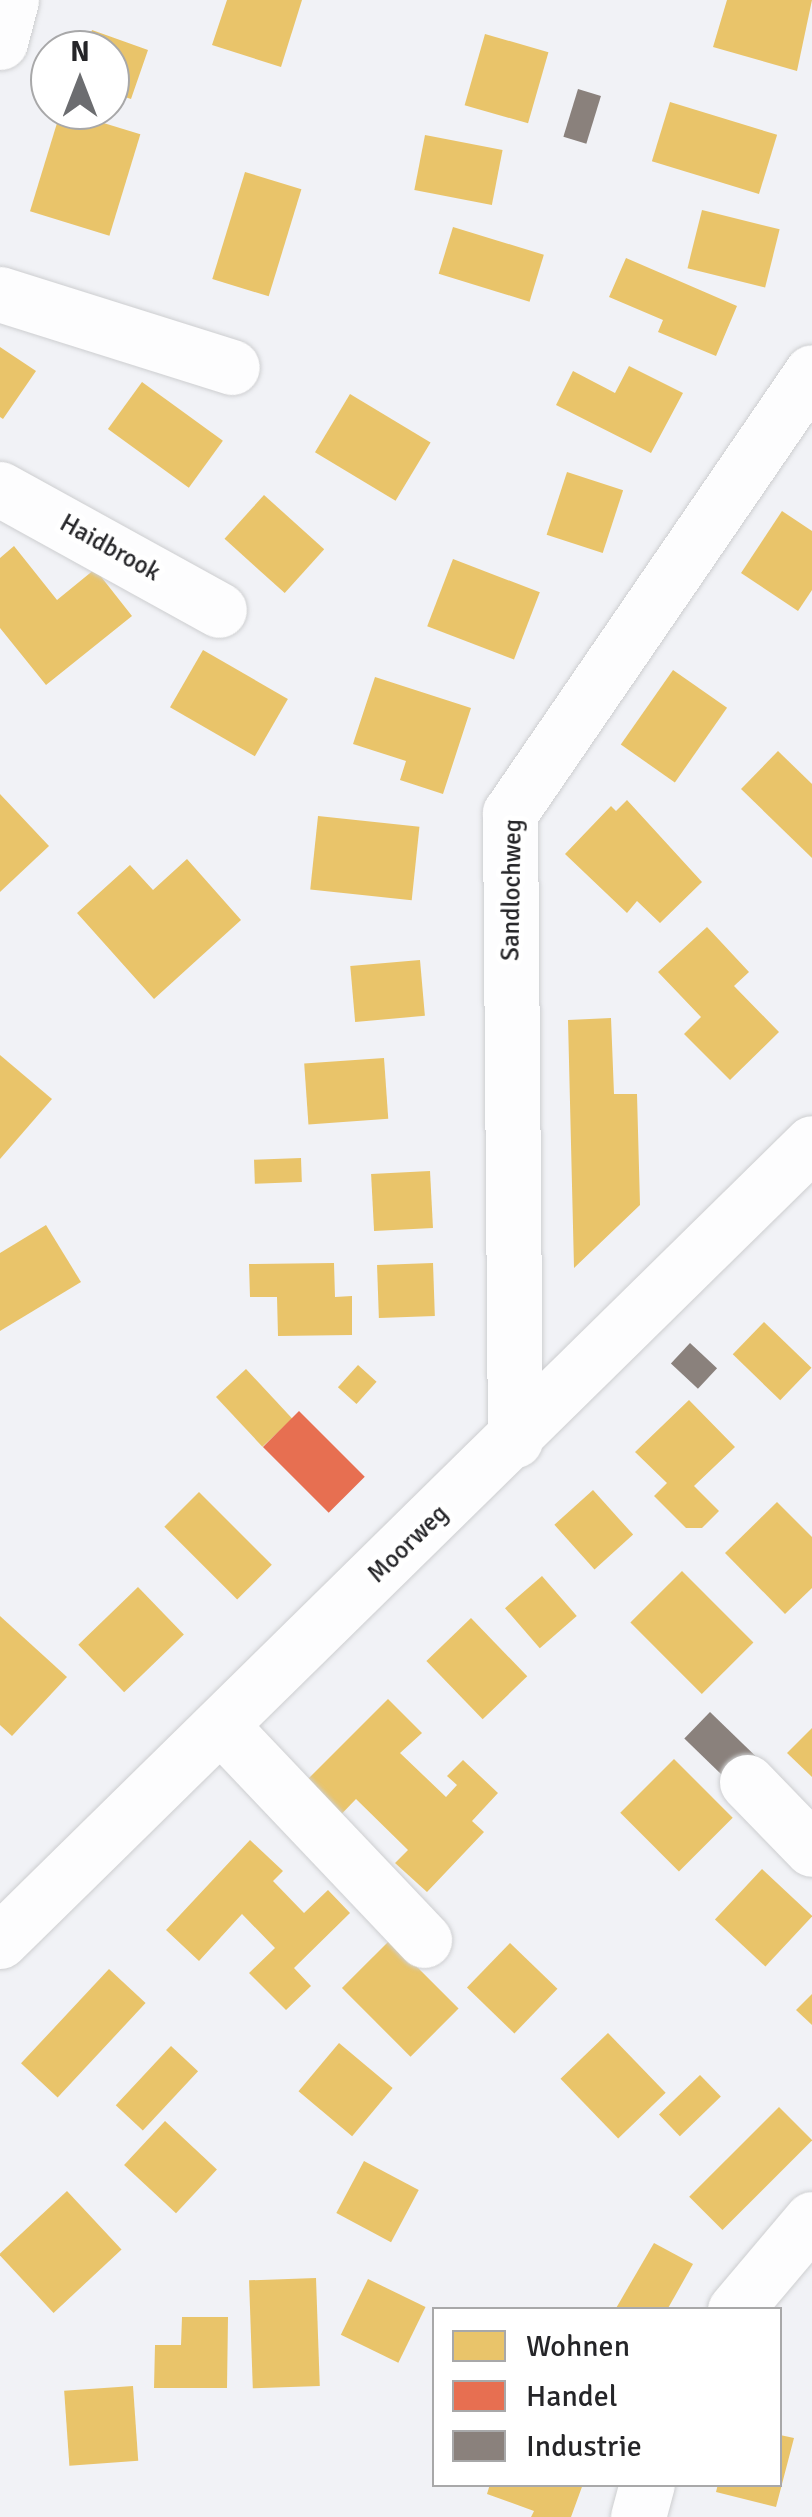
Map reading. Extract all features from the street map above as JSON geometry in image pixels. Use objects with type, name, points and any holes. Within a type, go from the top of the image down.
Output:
[{"type":"street","points":[[0,42],[11,0]]},
{"type":"street","points":[[0,294],[232,368]]},
{"type":"street","name":"Sandlochweg","points":[[515,1440],[510,812],[812,372]]},
{"type":"street","name":"Haidbrook","points":[[0,489],[219,610]]},
{"type":"street","name":"Moorweg","points":[[1,1939],[515,1440],[812,1143]]},
{"type":"street","points":[[221,1726],[424,1940]]},
{"type":"street","points":[[747,1782],[812,1848]]},
{"type":"street","points":[[738,2307],[812,2219]]},
{"type":"street","points":[[638,2517],[647,2487]]},
{"type":"building: Wohnen","points":[[227,0],[302,0],[281,67],[212,45]]},
{"type":"building: Wohnen","points":[[727,0],[812,0],[797,71],[713,47]]},
{"type":"building: Wohnen","points":[[485,34],[548,52],[528,123],[465,105]]},
{"type":"building: Wohnen","points":[[130,44],[148,50],[130,99]]},
{"type":"building: Wohnen","points":[[670,102],[777,135],[759,194],[652,161]]},
{"type":"building: Wohnen","points":[[55,130],[126,130],[140,134],[109,236],[30,211]]},
{"type":"building: Wohnen","points":[[425,135],[503,150],[492,205],[414,190]]},
{"type":"building: Wohnen","points":[[245,172],[301,189],[269,296],[212,279]]},
{"type":"building: Wohnen","points":[[702,210],[780,229],[765,288],[687,268]]},
{"type":"building: Wohnen","points":[[453,227],[544,255],[530,302],[439,274]]},
{"type":"building: Wohnen","points":[[626,258],[737,306],[716,356],[658,332],[663,320],[609,297]]},
{"type":"building: Wohnen","points":[[0,347],[36,371],[3,419],[0,417]]},
{"type":"building: Wohnen","points":[[629,366],[683,393],[651,453],[556,405],[573,371],[615,393]]},
{"type":"building: Wohnen","points":[[142,382],[223,441],[189,488],[108,429]]},
{"type":"building: Wohnen","points":[[350,394],[431,442],[396,501],[315,452]]},
{"type":"building: Wohnen","points":[[567,472],[623,490],[603,553],[547,535]]},
{"type":"building: Wohnen","points":[[264,495],[324,549],[285,593],[225,539]]},
{"type":"building: Wohnen","points":[[782,511],[812,531],[812,590],[798,611],[741,573]]},
{"type":"building: Wohnen","points":[[14,546],[57,600],[95,569],[132,616],[46,685],[0,628],[0,558]]},
{"type":"building: Wohnen","points":[[453,559],[540,592],[514,660],[427,626]]},
{"type":"building: Wohnen","points":[[203,650],[288,699],[255,756],[170,707]]},
{"type":"building: Wohnen","points":[[673,670],[727,708],[675,782],[621,745]]},
{"type":"building: Wohnen","points":[[375,677],[471,708],[443,794],[400,780],[406,761],[353,744]]},
{"type":"building: Wohnen","points":[[778,751],[812,784],[812,858],[741,789]]},
{"type":"building: Wohnen","points":[[0,794],[49,846],[0,892]]},
{"type":"building: Wohnen","points":[[627,800],[702,882],[660,923],[637,901],[627,913],[565,854],[611,806],[616,811]]},
{"type":"building: Wohnen","points":[[318,816],[419,827],[412,900],[310,890]]},
{"type":"building: Wohnen","points":[[187,859],[241,920],[154,999],[77,913],[130,865],[153,890]]},
{"type":"building: Wohnen","points":[[707,927],[749,972],[734,986],[779,1032],[730,1080],[684,1034],[701,1017],[658,972]]},
{"type":"building: Wohnen","points":[[420,960],[425,1016],[355,1022],[350,966]]},
{"type":"building: Wohnen","points":[[611,1018],[614,1094],[637,1094],[640,1205],[574,1268],[568,1020]]},
{"type":"building: Wohnen","points":[[0,1055],[52,1099],[0,1159]]},
{"type":"building: Wohnen","points":[[384,1058],[388,1119],[308,1124],[304,1064]]},
{"type":"building: Wohnen","points":[[301,1158],[302,1182],[255,1184],[254,1160]]},
{"type":"building: Wohnen","points":[[430,1171],[433,1228],[374,1231],[371,1174]]},
{"type":"building: Wohnen","points":[[46,1225],[81,1282],[0,1331],[0,1253]]},
{"type":"building: Wohnen","points":[[334,1263],[335,1297],[352,1296],[352,1335],[278,1336],[277,1297],[250,1297],[249,1264]]},
{"type":"building: Wohnen","points":[[433,1263],[435,1316],[379,1318],[377,1265]]},
{"type":"building: Wohnen","points":[[764,1322],[811,1368],[780,1400],[733,1354]]},
{"type":"building: Wohnen","points":[[358,1365],[377,1382],[357,1404],[338,1387]]},
{"type":"building: Wohnen","points":[[246,1369],[292,1419],[262,1447],[216,1397]]},
{"type":"building: Wohnen","points":[[689,1400],[735,1447],[694,1486],[719,1511],[702,1528],[686,1528],[654,1496],[667,1483],[635,1452]]},
{"type":"building: Wohnen","points":[[593,1490],[633,1535],[595,1569],[554,1525]]},
{"type":"building: Wohnen","points":[[199,1492],[272,1565],[237,1599],[164,1527]]},
{"type":"building: Wohnen","points":[[777,1502],[812,1537],[812,1588],[785,1614],[725,1553]]},
{"type":"building: Wohnen","points":[[682,1571],[753,1642],[702,1694],[630,1623]]},
{"type":"building: Wohnen","points":[[542,1576],[577,1616],[540,1648],[505,1608]]},
{"type":"building: Wohnen","points":[[138,1587],[184,1634],[124,1692],[78,1645]]},
{"type":"building: Wohnen","points":[[0,1616],[67,1677],[12,1736],[0,1725]]},
{"type":"building: Wohnen","points":[[471,1618],[527,1676],[483,1719],[426,1661]]},
{"type":"building: Wohnen","points":[[388,1699],[422,1733],[400,1753],[446,1797],[457,1785],[447,1776],[463,1760],[498,1793],[472,1821],[484,1832],[427,1892],[395,1863],[408,1850],[356,1799],[329,1827],[294,1793]]},
{"type":"building: Wohnen","points":[[812,1728],[812,1777],[787,1753]]},
{"type":"building: Wohnen","points":[[674,1759],[733,1818],[679,1871],[620,1813]]},
{"type":"building: Wohnen","points":[[250,1840],[283,1871],[273,1881],[304,1913],[328,1890],[350,1913],[294,1968],[311,1986],[286,2010],[249,1973],[275,1948],[242,1914],[199,1961],[166,1930]]},
{"type":"building: Wohnen","points":[[762,1869],[812,1916],[765,1967],[715,1919]]},
{"type":"building: Wohnen","points":[[390,1940],[459,2009],[411,2057],[342,1988]]},
{"type":"building: Wohnen","points":[[510,1943],[557,1989],[514,2033],[467,1988]]},
{"type":"building: Wohnen","points":[[109,1969],[146,2003],[58,2097],[21,2063]]},
{"type":"building: Wohnen","points":[[812,1994],[812,2025],[796,2010]]},
{"type":"building: Wohnen","points":[[608,2033],[666,2093],[618,2139],[561,2079]]},
{"type":"building: Wohnen","points":[[339,2043],[393,2088],[352,2136],[299,2091]]},
{"type":"building: Wohnen","points":[[171,2046],[198,2071],[143,2130],[116,2105]]},
{"type":"building: Wohnen","points":[[700,2075],[721,2097],[680,2136],[659,2115]]},
{"type":"building: Wohnen","points":[[779,2107],[812,2140],[722,2230],[689,2197]]},
{"type":"building: Wohnen","points":[[165,2121],[217,2169],[176,2213],[124,2165]]},
{"type":"building: Wohnen","points":[[364,2161],[419,2190],[391,2242],[336,2213]]},
{"type":"building: Wohnen","points":[[67,2191],[122,2250],[54,2313],[0,2253]]},
{"type":"building: Wohnen","points":[[654,2243],[693,2264],[669,2307],[617,2307]]},
{"type":"building: Wohnen","points":[[316,2278],[320,2386],[253,2388],[249,2280]]},
{"type":"building: Wohnen","points":[[368,2279],[426,2307],[398,2363],[341,2335]]},
{"type":"building: Wohnen","points":[[182,2317],[228,2317],[227,2388],[154,2388],[155,2345],[181,2345]]},
{"type":"building: Wohnen","points":[[133,2386],[138,2461],[69,2466],[64,2391]]},
{"type":"building: Wohnen","points":[[782,2435],[794,2438],[782,2484]]},
{"type":"building: Wohnen","points":[[489,2487],[582,2487],[571,2517],[531,2517],[534,2511],[487,2494]]},
{"type":"building: Wohnen","points":[[717,2487],[781,2487],[776,2507],[716,2492]]},
{"type":"building: Handel","points":[[299,1411],[365,1477],[329,1513],[263,1447]]},
{"type":"building: Industrie","points":[[578,89],[601,96],[586,144],[563,137]]},
{"type":"building: Industrie","points":[[690,1343],[717,1368],[698,1389],[671,1363]]},
{"type":"building: Industrie","points":[[710,1712],[757,1757],[731,1784],[684,1739]]}]
